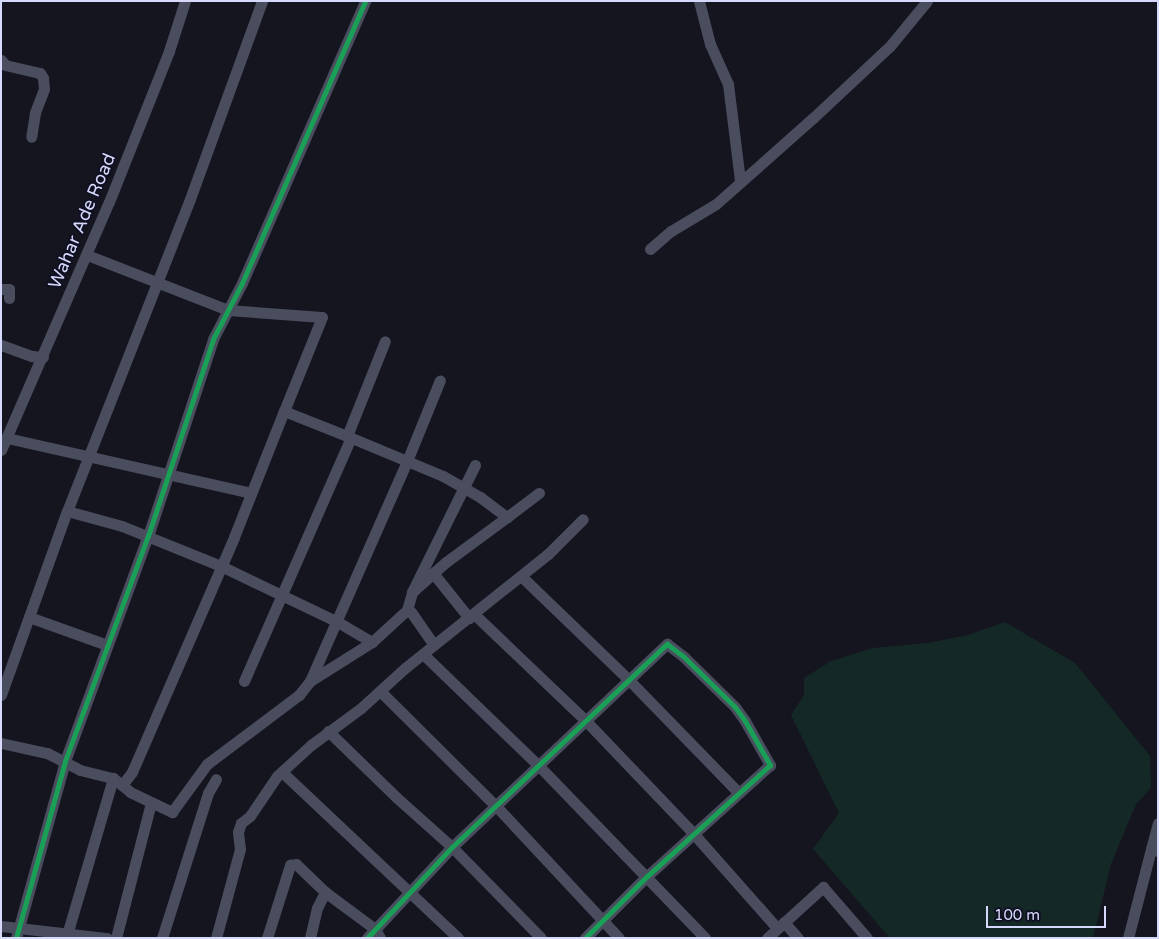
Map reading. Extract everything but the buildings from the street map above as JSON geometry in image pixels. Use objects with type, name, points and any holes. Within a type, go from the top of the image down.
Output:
[{"type":"street","name":"Wahar Ade Road","points":[[1,450],[87,255],[169,51],[185,1]]},
{"type":"street","points":[[1,695],[67,511],[156,284],[262,1]]},
{"type":"street","points":[[17,933],[65,761],[148,536],[213,339],[246,274],[365,1]]},
{"type":"street","points":[[699,1],[710,44],[728,84],[740,181]]},
{"type":"street","points":[[650,249],[671,231],[716,204],[813,118],[890,46],[927,1]]},
{"type":"street","points":[[1,60],[5,65],[40,73],[43,78],[44,89],[35,112],[31,137]]},
{"type":"street","points":[[67,936],[118,782],[132,772],[221,566],[322,317],[228,310],[156,284],[87,255]]},
{"type":"street","points":[[244,681],[349,436],[385,342]]},
{"type":"street","points":[[1,345],[32,356],[43,357]]},
{"type":"street","points":[[1,743],[47,753],[80,770],[118,782],[151,803],[172,812],[207,764],[299,696],[310,681],[407,461],[440,380]]},
{"type":"street","points":[[284,412],[349,436],[407,461],[464,488],[507,517]]},
{"type":"street","points":[[7,438],[251,493]]},
{"type":"street","points":[[310,681],[372,642],[407,610],[412,592],[476,465]]},
{"type":"street","points":[[412,592],[433,573],[539,494]]},
{"type":"street","points":[[67,511],[122,526],[221,566],[336,620],[372,642]]},
{"type":"street","points":[[216,938],[240,849],[238,832],[241,823],[250,816],[282,772],[328,731],[521,576],[583,518]]},
{"type":"street","points":[[433,573],[471,616],[586,721],[781,925],[798,938]]},
{"type":"street","points":[[521,576],[630,681],[739,793]]},
{"type":"street","points":[[407,610],[411,612],[434,645]]},
{"type":"street","points":[[29,617],[107,645]]},
{"type":"street","points":[[267,938],[290,865],[296,864],[374,935],[410,892],[452,848],[667,644],[684,657],[735,708],[746,721],[770,764],[647,876],[585,938]]},
{"type":"street","points":[[423,654],[539,766],[705,938]]},
{"type":"street","points":[[380,691],[496,806],[619,938]]},
{"type":"street","points":[[328,731],[452,848],[541,938]]},
{"type":"street","points":[[282,772],[458,938]]},
{"type":"street","points":[[162,938],[208,793],[216,779]]},
{"type":"street","points":[[116,938],[151,803]]},
{"type":"street","points":[[1128,938],[1154,850],[1158,823]]},
{"type":"street","points":[[766,938],[824,887],[867,938]]},
{"type":"street","points":[[310,938],[317,908],[325,892]]},
{"type":"street","points":[[1,926],[17,933],[107,938]]},
{"type":"green space","points":[[1005,622],[1075,663],[1150,756],[1151,788],[1136,804],[1111,864],[1093,938],[890,938],[813,849],[839,813],[791,715],[804,695],[804,678],[831,661],[873,648],[928,643],[968,635]]},
{"type":"cycle path","points":[[16,938],[65,761],[148,536],[213,339],[242,283],[365,1]]},
{"type":"cycle path","points":[[367,938],[452,847],[667,644],[684,657],[735,707],[770,765],[647,876],[585,938]]}]
